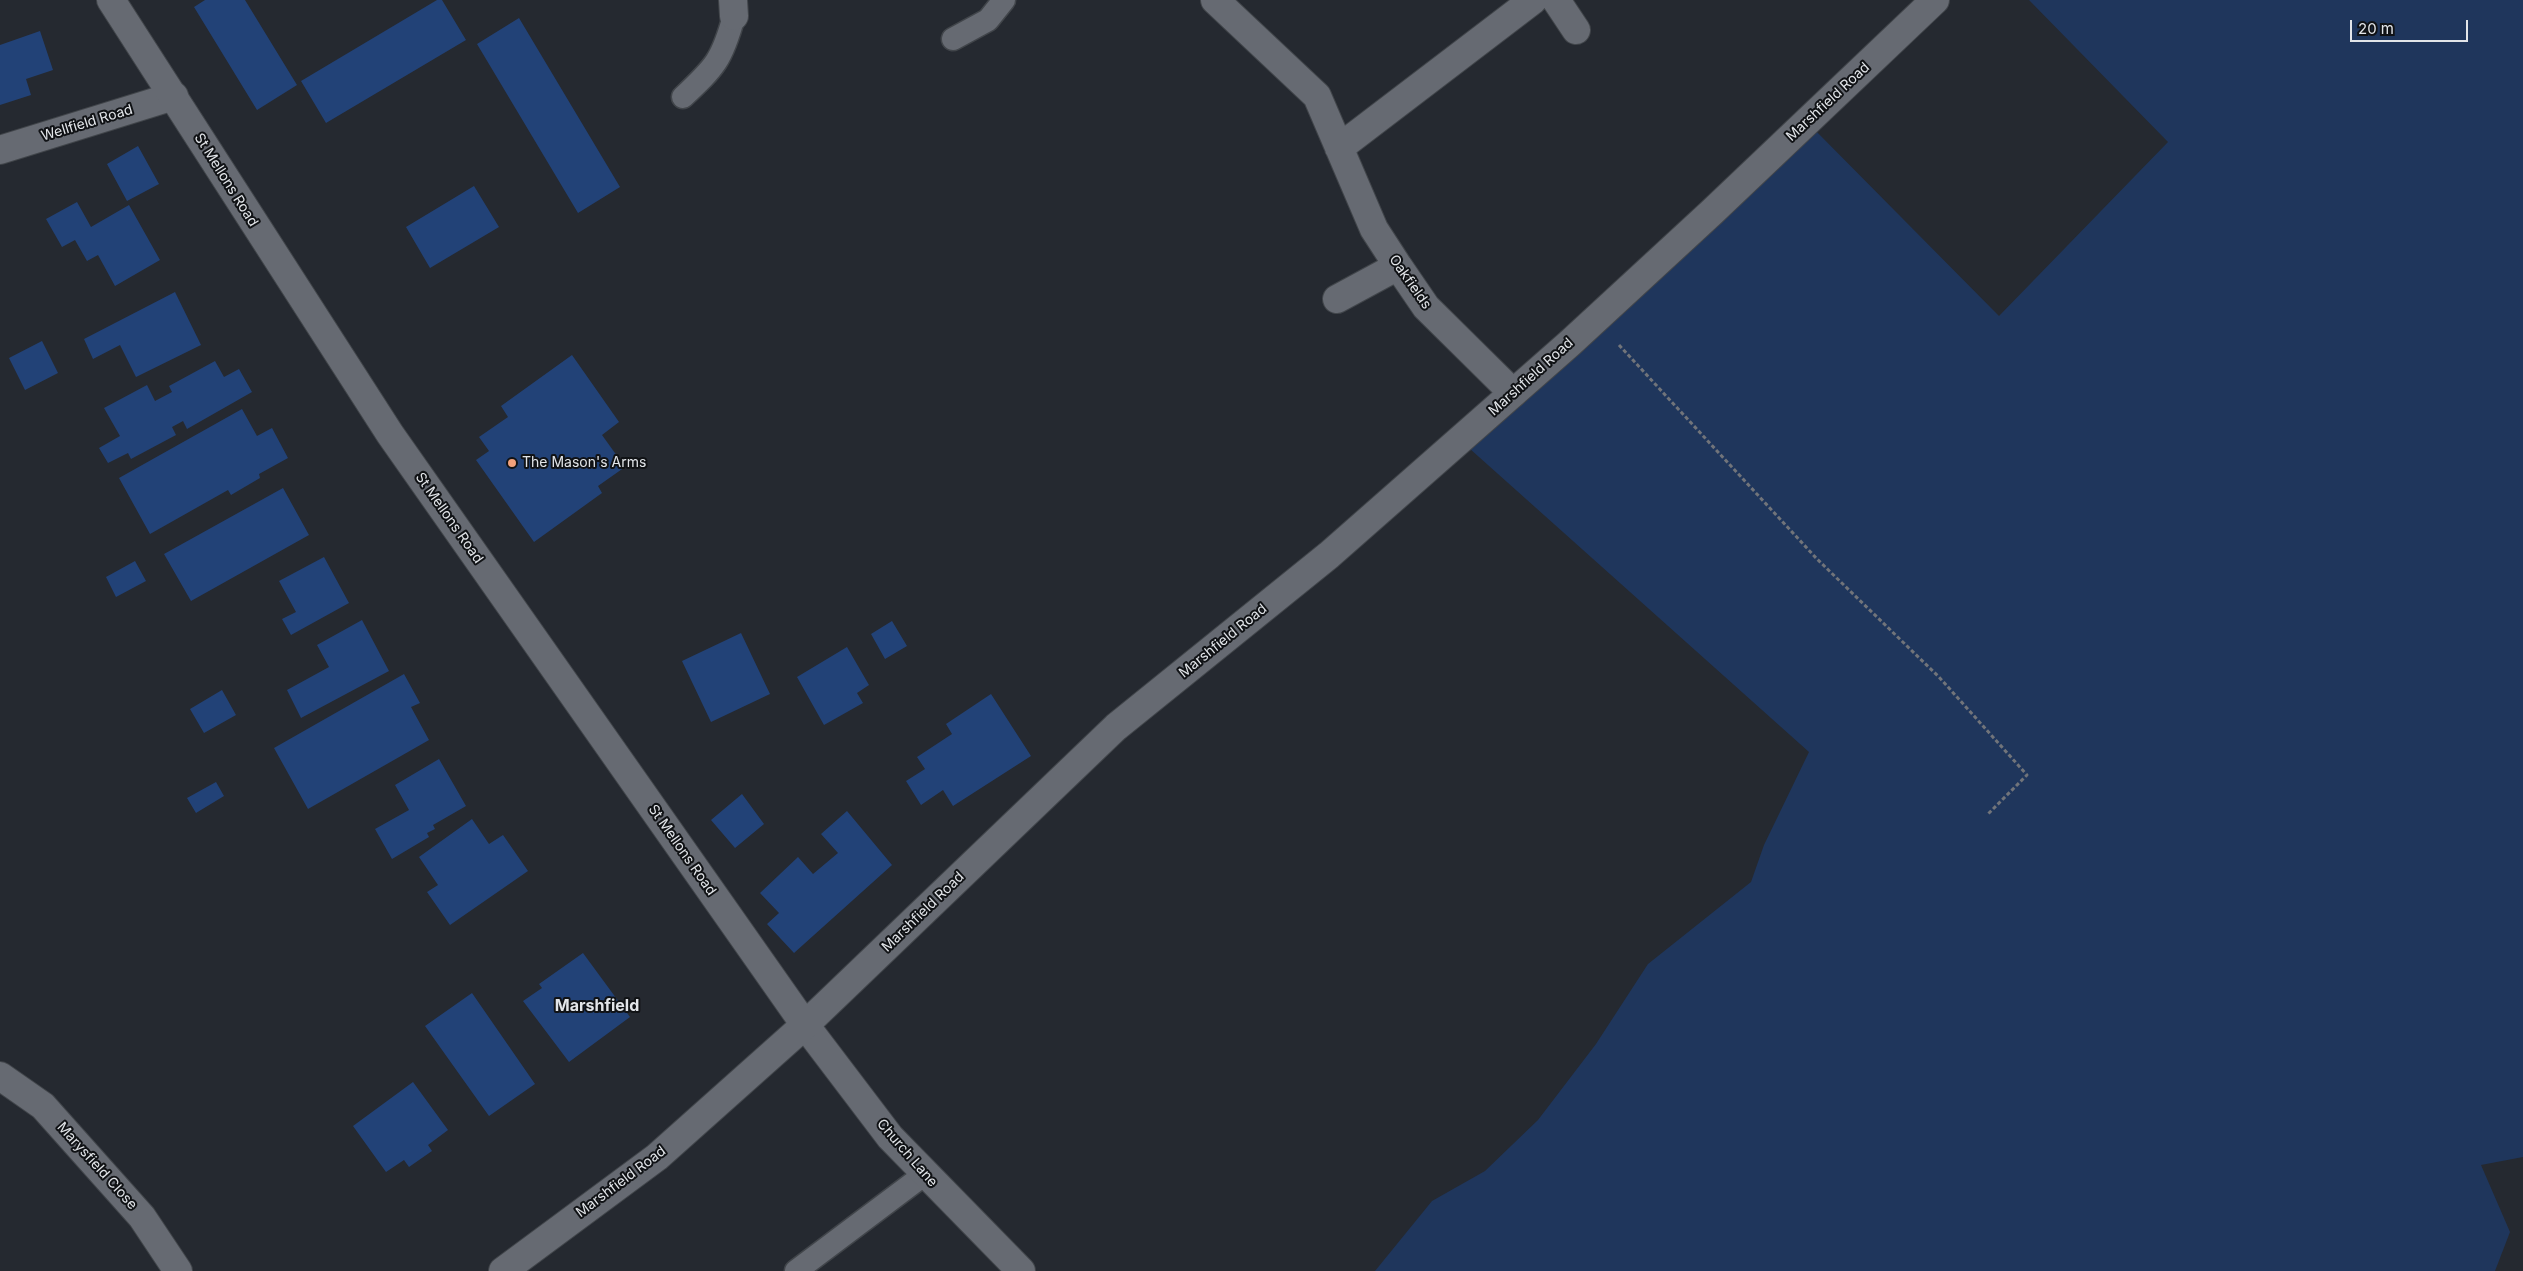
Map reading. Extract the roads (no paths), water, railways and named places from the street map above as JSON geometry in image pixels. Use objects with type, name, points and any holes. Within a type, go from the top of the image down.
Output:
[{"type":"street","name":"St Mellons Road","points":[[111,0],[390,434],[806,1025]]},
{"type":"street","name":"Oakfields","points":[[1215,0],[1317,96],[1374,229],[1398,266],[1426,307],[1513,393]]},
{"type":"street","points":[[1339,148],[1533,0]]},
{"type":"street","points":[[1556,0],[1576,30]]},
{"type":"street","name":"Marshfield Road","points":[[503,1271],[657,1157],[806,1025],[1116,727],[1330,555],[1513,393],[1712,212],[1935,0]]},
{"type":"street","name":"Wellfield Road","points":[[0,150],[174,96]]},
{"type":"street","points":[[1337,299],[1398,266]]},
{"type":"street","name":"Church Lane","points":[[806,1025],[890,1136],[1020,1271]]},
{"type":"street","name":"Marysfield Close","points":[[0,1076],[43,1106],[142,1217],[178,1271]]},
{"type":"lane","points":[[953,39],[988,20],[1004,0]]},
{"type":"lane","points":[[683,98],[712,70],[725,48],[733,8]]},
{"type":"lane","points":[[796,1271],[925,1174]]},
{"type":"place","name":"The Mason's Arms","points":[[512,463]]},
{"type":"district","name":"Marshfield","points":[[597,1006]]}]
